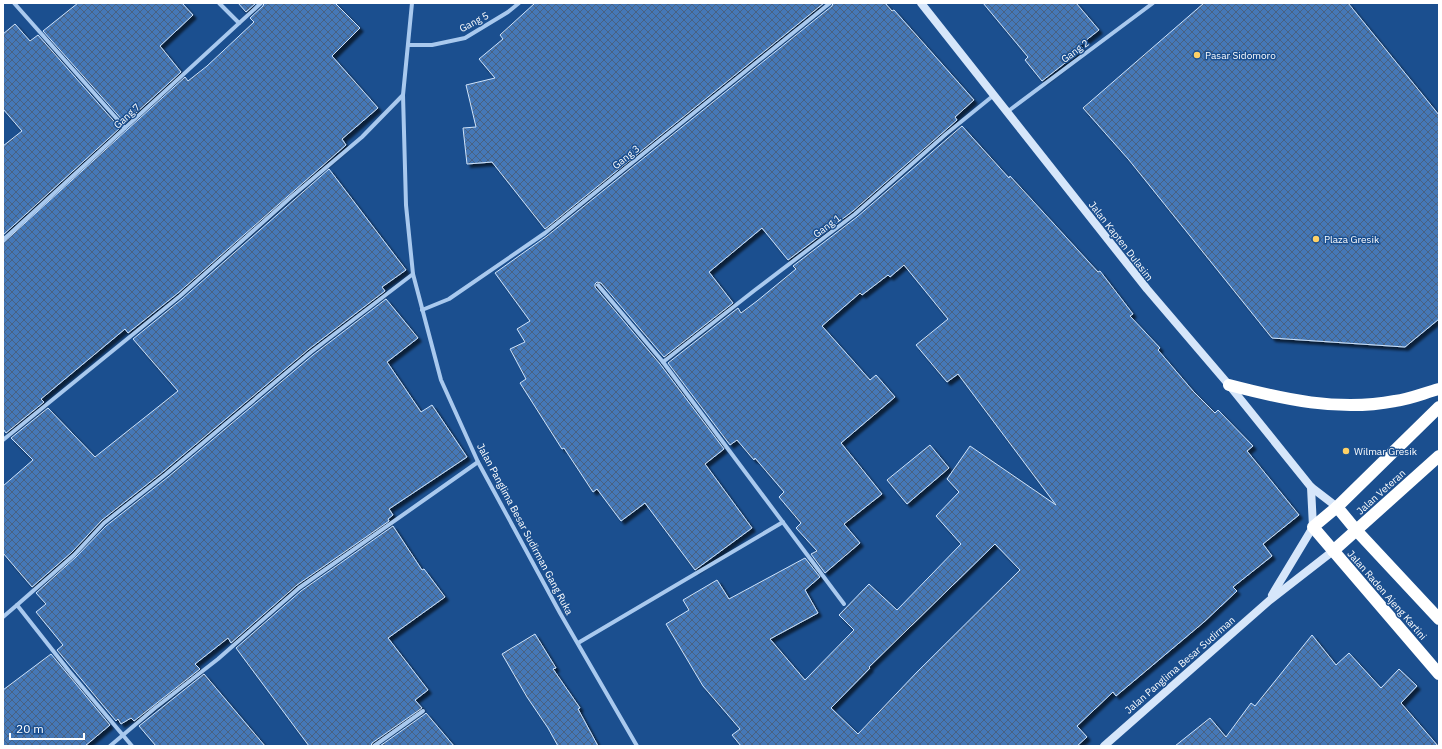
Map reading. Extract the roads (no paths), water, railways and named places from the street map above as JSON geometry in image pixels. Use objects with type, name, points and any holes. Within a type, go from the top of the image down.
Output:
[{"type":"highway","points":[[1229,385],[1283,399],[1317,404],[1352,406],[1395,401],[1439,389]]},
{"type":"highway","name":"Jalan Veteran","points":[[1313,528],[1337,507],[1439,407]]},
{"type":"highway","name":"Jalan Veteran","points":[[1333,551],[1439,456]]},
{"type":"highway","name":"Jalan Raden Ajeng Kartini","points":[[1337,507],[1356,530],[1439,619]]},
{"type":"highway","name":"Jalan Raden Ajeng Kartini","points":[[1313,528],[1439,674]]},
{"type":"main road","name":"Jalan Kapten Dulasim","points":[[921,3],[1146,289],[1229,385],[1311,487],[1337,507]]},
{"type":"main road","points":[[1311,487],[1313,528]]},
{"type":"main road","name":"Jalan Panglima Besar Sudirman","points":[[1270,600],[1313,528]]},
{"type":"main road","name":"Jalan Panglima Besar Sudirman","points":[[1104,746],[1270,600],[1333,551]]},
{"type":"street","points":[[14,3],[126,128]]},
{"type":"street","points":[[219,3],[239,23]]},
{"type":"street","name":"Gang 7","points":[[3,240],[261,3]]},
{"type":"street","name":"Jalan Panglima Besar Sudirman Gang Ruka","points":[[412,3],[403,95],[406,205],[413,274],[441,380],[478,462],[637,746]]},
{"type":"street","name":"Gang 5","points":[[408,44],[432,44],[465,38],[508,12],[519,3]]},
{"type":"street","name":"Gang 3","points":[[422,310],[449,299],[545,233],[830,3]]},
{"type":"street","name":"Gang 2","points":[[1007,112],[1153,3]]},
{"type":"street","points":[[3,440],[180,296],[290,198],[362,137],[403,95]]},
{"type":"street","name":"Gang 1","points":[[663,362],[855,214],[946,134],[994,95]]},
{"type":"street","points":[[3,617],[74,555],[104,523],[166,474],[311,352],[413,274]]},
{"type":"street","points":[[598,285],[663,362],[844,604]]},
{"type":"street","points":[[110,746],[218,659],[299,588],[478,462]]},
{"type":"street","points":[[578,643],[783,522]]},
{"type":"street","points":[[17,605],[69,671],[132,746]]},
{"type":"street","points":[[374,746],[423,711]]},
{"type":"place","name":"Pasar Sidomoro","points":[[1197,55]]},
{"type":"place","name":"Plaza Gresik","points":[[1316,239]]},
{"type":"place","name":"Wilmar Gresik","points":[[1346,451]]}]
